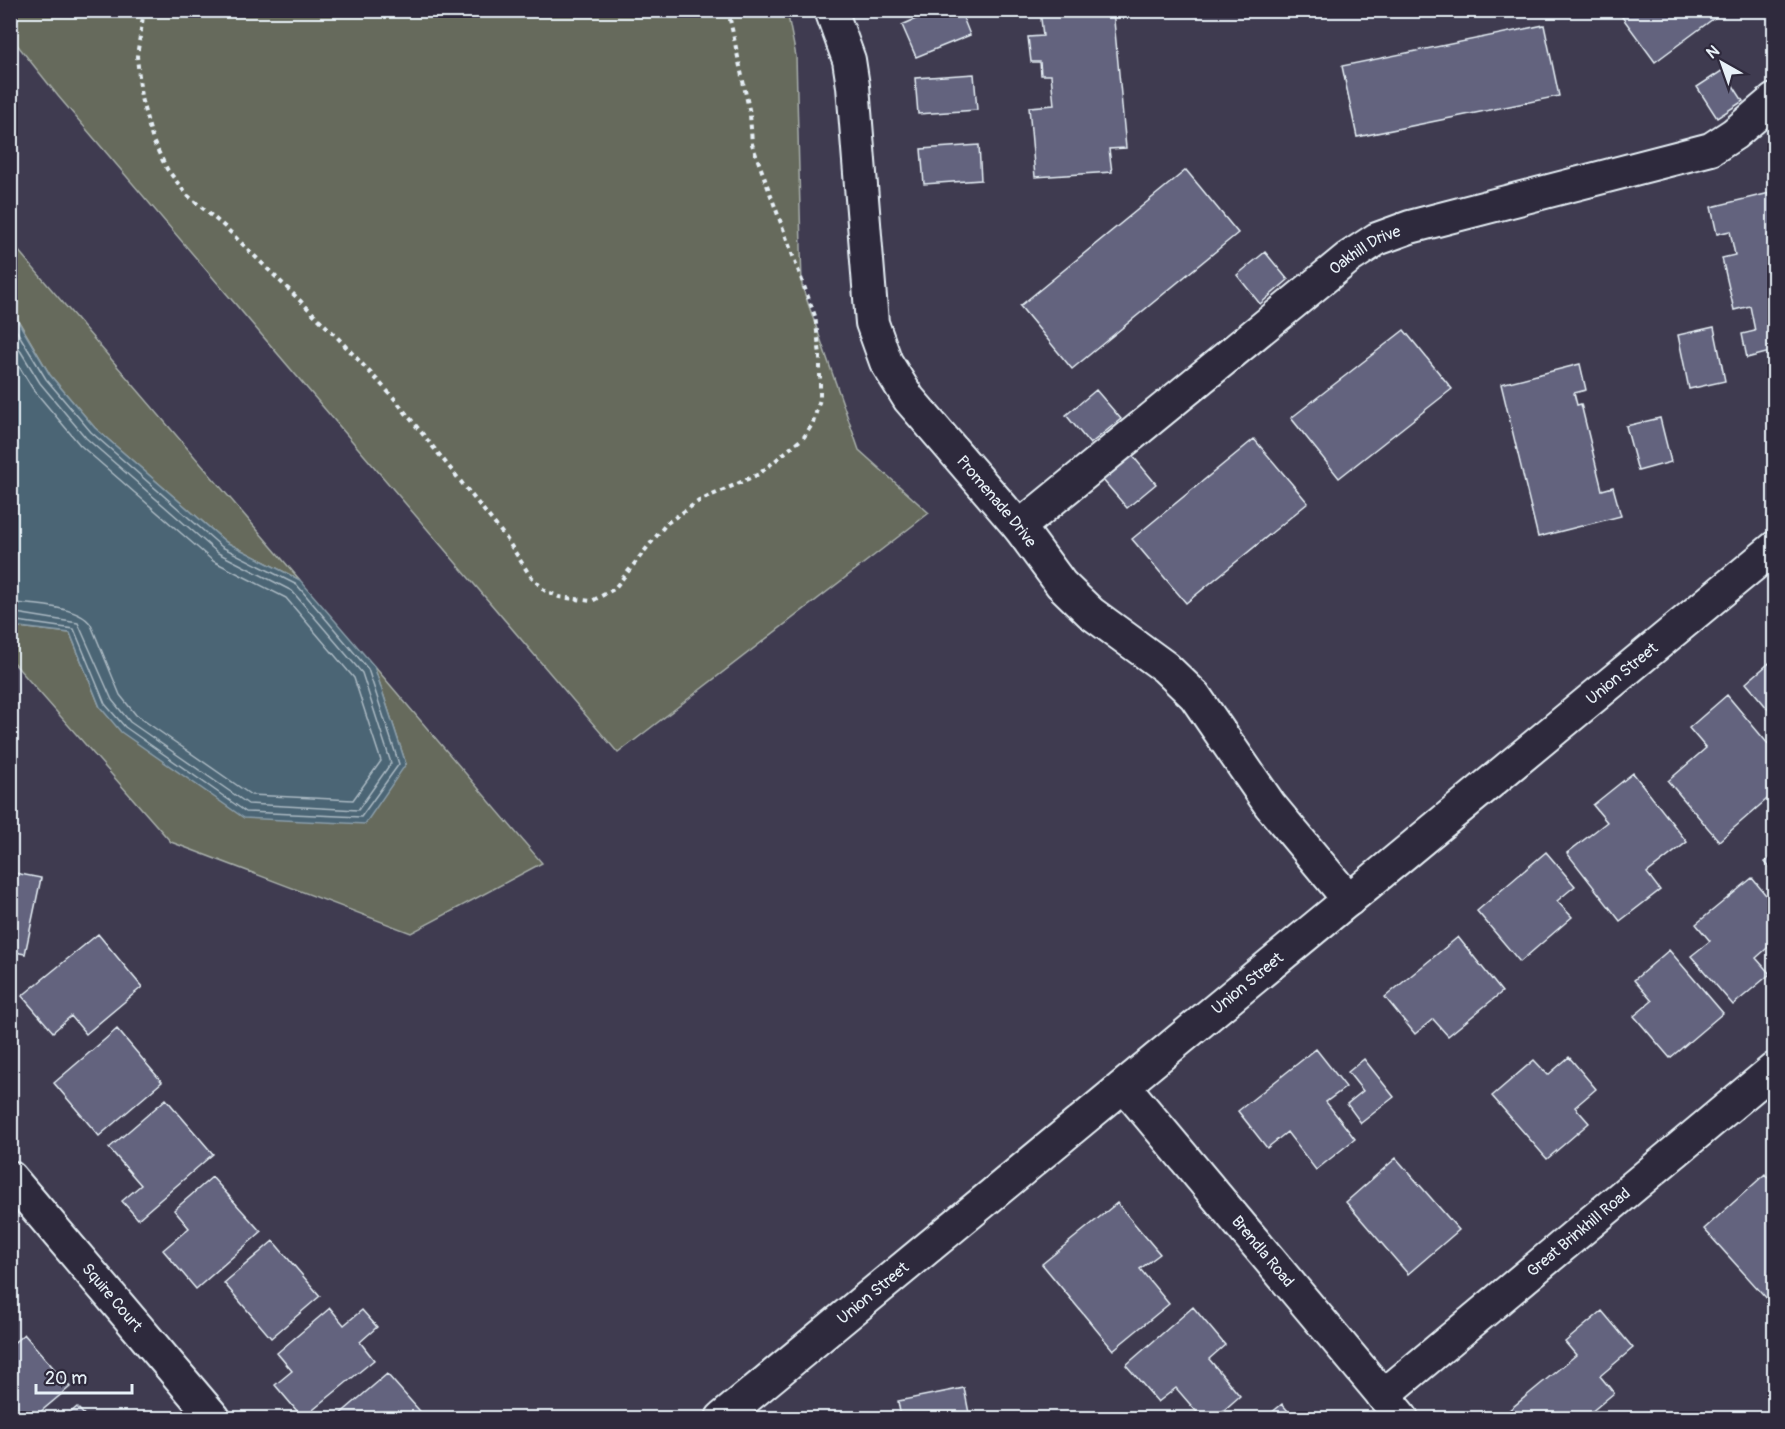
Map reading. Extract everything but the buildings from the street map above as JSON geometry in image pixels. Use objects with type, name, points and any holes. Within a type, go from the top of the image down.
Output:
[{"type":"street","name":"Promenade Drive","points":[[831,10],[849,60],[872,323],[886,362],[909,399],[1019,527],[1060,584],[1091,613],[1165,667],[1195,696],[1270,805],[1349,900]]},
{"type":"street","name":"Oakhill Drive","points":[[1019,527],[1348,258],[1377,239],[1410,227],[1712,149],[1734,134],[1774,100]]},
{"type":"street","name":"Union Street","points":[[722,1419],[1774,548]]},
{"type":"street","name":"Great Brinkhill Road","points":[[1392,1407],[1774,1069]]},
{"type":"street","name":"Brendla Road","points":[[1124,1086],[1392,1407]]},
{"type":"street","name":"Squire Court","points":[[10,1177],[214,1419]]},
{"type":"path","points":[[144,10],[137,57],[141,98],[153,141],[167,169],[188,195],[234,235],[393,397],[449,465],[506,538],[529,574],[544,590],[559,597],[592,601],[614,589],[628,575],[667,523],[699,501],[759,474],[788,452],[804,437],[813,423],[820,399],[820,355],[815,316],[752,144],[750,114],[728,10]]},
{"type":"green space","points":[[10,11],[787,11],[796,56],[802,286],[859,450],[929,513],[618,753],[58,96],[11,37]]},
{"type":"green space","points":[[11,242],[300,580],[226,542],[95,428],[50,375],[11,308]]},
{"type":"green space","points":[[10,626],[70,633],[100,707],[406,764],[374,666],[542,863],[411,933],[171,842],[11,660]]},
{"type":"water","points":[[10,308],[50,375],[95,428],[226,542],[300,580],[374,666],[406,764],[365,824],[244,818],[121,732],[100,707],[70,633],[11,626]]}]
